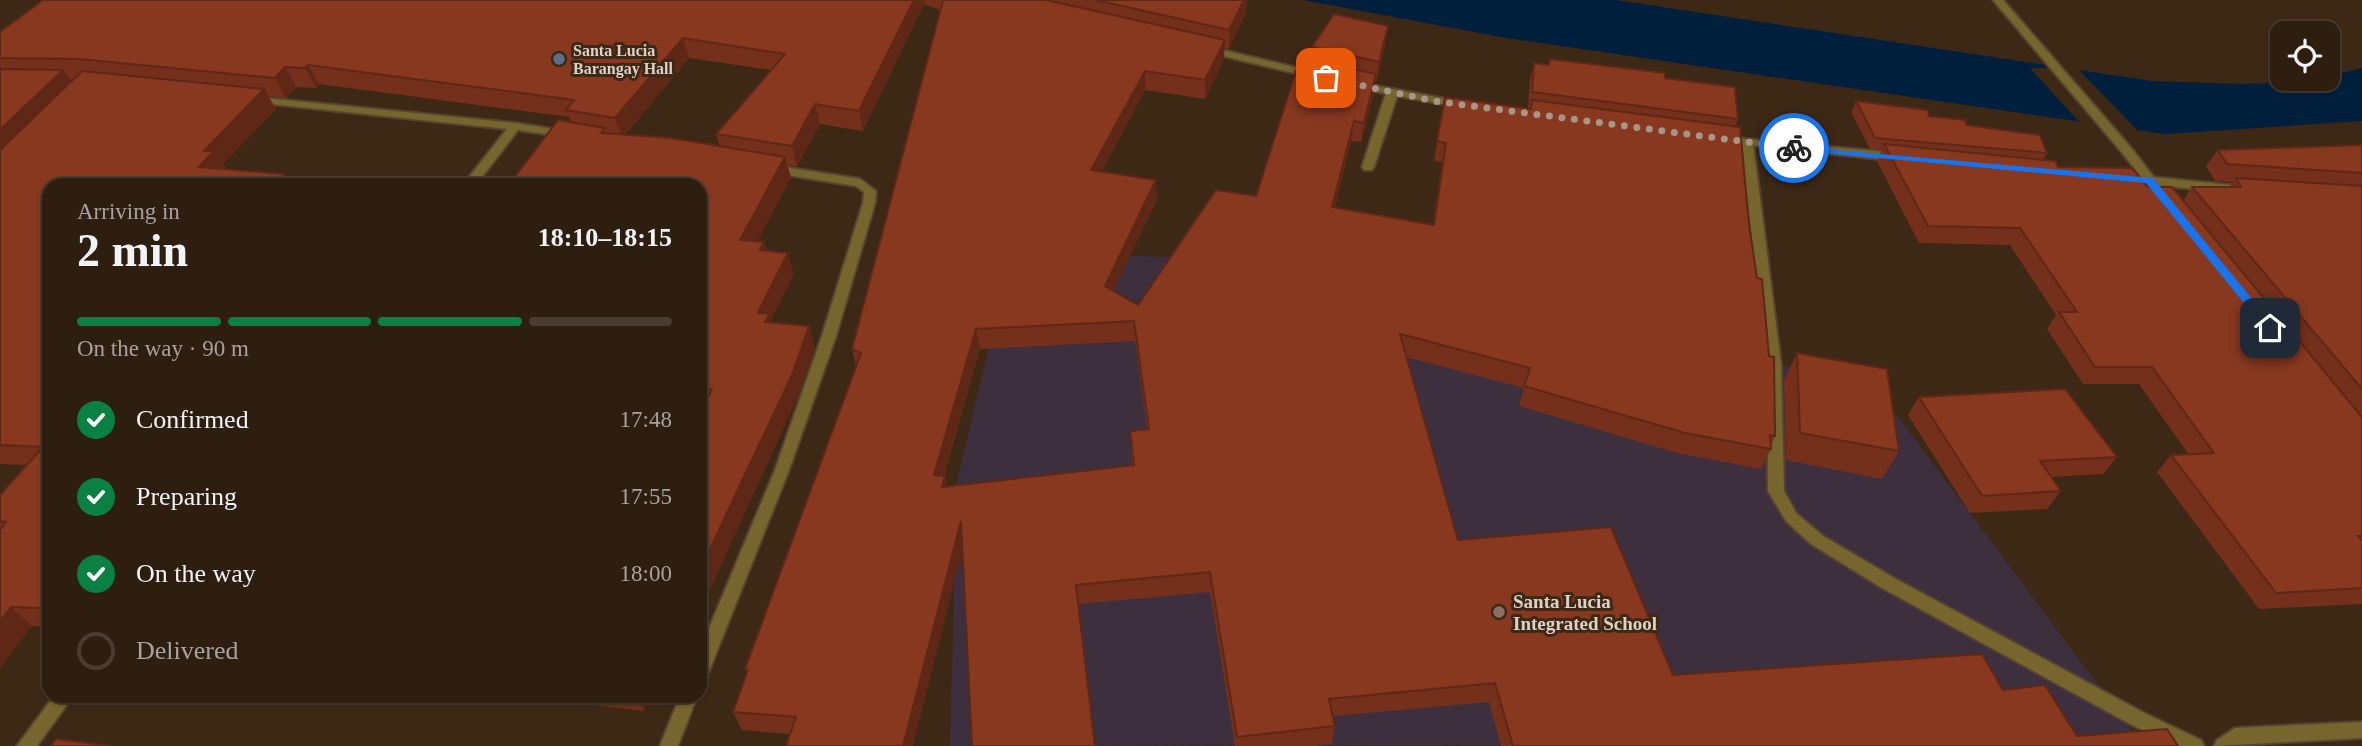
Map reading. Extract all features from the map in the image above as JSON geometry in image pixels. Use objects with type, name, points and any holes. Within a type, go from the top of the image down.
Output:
[{"type":"street","points":[[1998,0],[2128,152],[2175,212]]},
{"type":"street","points":[[1193,46],[1326,78]]},
{"type":"street","points":[[1339,81],[1475,107]]},
{"type":"street","points":[[1368,167],[1392,93]]},
{"type":"street","points":[[242,99],[515,126],[584,137]]},
{"type":"street","points":[[474,178],[515,126]]},
{"type":"street","points":[[1706,138],[1906,158]]},
{"type":"street","points":[[1747,143],[1774,363],[1776,491],[1791,517],[1817,540],[1888,583],[2138,719],[2195,746]]},
{"type":"street","points":[[707,654],[782,470],[829,336],[869,203],[870,191],[860,183],[763,167]]},
{"type":"street","points":[[2109,177],[2243,190]]},
{"type":"street","points":[[26,746],[60,703]]},
{"type":"street","points":[[668,746],[686,703]]},
{"type":"street","points":[[2223,746],[2235,736],[2362,730]]},
{"type":"shaded area","name":"Santa Lucia Integrated School","points":[[1012,251],[1378,265],[1461,282],[1879,391],[2142,744],[950,746],[957,481]]},
{"type":"water","points":[[1303,0],[1616,0],[2152,81],[2270,83],[2270,91],[2340,91],[2340,74],[2362,68],[2362,121],[2165,134],[1506,38]]},
{"type":"pier","points":[[2076,67],[2141,134],[2082,125],[2030,68]]},
{"type":"building","points":[[43,0],[914,0],[859,111],[815,104],[792,146],[716,134],[785,54],[683,38],[615,118],[566,110],[574,100],[308,65],[305,68],[285,67],[275,78],[79,59],[0,58],[0,32]]},
{"type":"building","points":[[943,0],[1046,0],[1225,40],[1205,80],[1145,71],[1091,170],[1156,180],[1105,286],[1138,305],[1216,190],[1256,196],[1296,71],[1305,58],[1376,74],[1364,123],[1354,121],[1332,207],[1434,225],[1446,143],[1437,141],[1445,97],[1531,109],[1532,100],[1740,127],[1749,225],[1757,278],[1762,279],[1769,356],[1774,357],[1775,436],[1770,435],[1771,449],[1685,433],[1524,386],[1530,368],[1400,334],[1458,540],[1611,527],[1673,675],[1982,654],[2003,690],[2045,685],[2077,736],[2167,729],[2178,746],[1513,746],[1495,683],[1329,699],[1335,726],[1237,737],[1210,572],[1076,585],[1095,746],[972,746],[961,521],[903,746],[786,746],[796,717],[733,712],[748,670],[745,669],[861,353],[852,349]],"holes":[[[1134,321],[1149,429],[1130,431],[1134,465],[942,487],[945,476],[934,475],[976,329]]]},
{"type":"building","points":[[1096,0],[1244,0],[1229,30]]},
{"type":"building","points":[[1334,14],[1388,26],[1379,62],[1312,47]]},
{"type":"building","points":[[1550,59],[1665,73],[1665,78],[1735,87],[1738,119],[1532,92],[1534,63],[1549,65]]},
{"type":"building","points":[[0,69],[63,70],[0,130]]},
{"type":"building","points":[[82,71],[264,89],[204,151],[214,151],[199,167],[284,174],[281,178],[42,178],[42,447],[0,445],[0,150]]},
{"type":"building","points":[[1856,101],[1928,110],[1929,116],[1965,120],[1967,125],[2040,135],[2047,153],[1875,138]]},
{"type":"building","points":[[558,120],[605,128],[601,133],[671,138],[785,157],[740,240],[764,242],[760,250],[788,253],[758,313],[770,314],[765,322],[809,326],[792,375],[707,555],[707,399],[712,389],[707,389],[707,178],[514,178]]},
{"type":"building","points":[[1884,144],[2055,161],[2058,167],[2132,168],[2148,187],[2172,187],[2362,417],[2362,536],[2358,536],[2362,541],[2362,588],[2276,593],[2171,455],[2214,453],[2152,367],[2095,367],[2059,312],[2077,312],[2020,228],[1928,226]]},
{"type":"building","points":[[2362,145],[2362,173],[2227,164],[2218,150]]},
{"type":"building","points":[[2236,178],[2362,186],[2362,389],[2192,187],[2241,187]]},
{"type":"building","points":[[1797,353],[1887,369],[1899,451],[1800,433]]},
{"type":"building","points":[[2065,389],[2117,457],[2040,461],[2061,491],[1982,496],[1919,397]]},
{"type":"building","points":[[42,448],[42,608],[11,607],[0,621],[0,530],[6,522],[0,521],[0,495]]},
{"type":"building","points":[[56,739],[112,746],[51,746]]},
{"type":"way so far","points":[[1326,78],[1434,101],[1794,148]]},
{"type":"place","name":"Santa Lucia Barangay Hall","points":[[559,59]]},
{"type":"place","name":"Santa Lucia Integrated School","points":[[1499,612]]},
{"type":"route","points":[[1794,148],[2149,180],[2270,328]]}]
